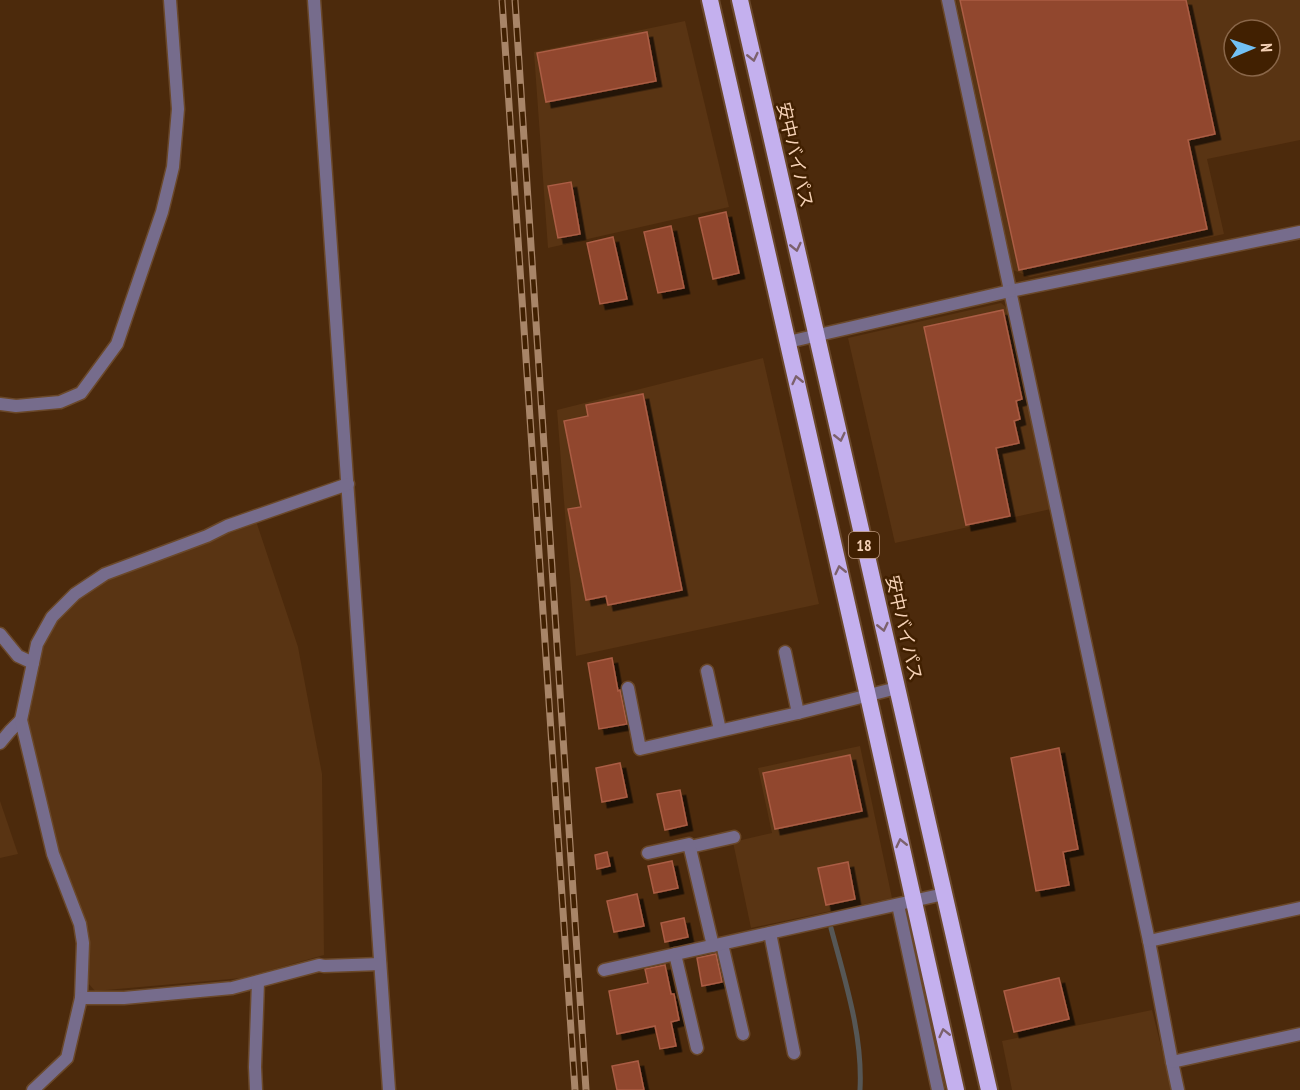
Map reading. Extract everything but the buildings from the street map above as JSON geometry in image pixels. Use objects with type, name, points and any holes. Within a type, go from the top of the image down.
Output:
[{"type":"highway","name":"18","points":[[710,0],[868,696],[906,903],[956,1090]]},
{"type":"highway","name":"安中バイパス","points":[[740,0],[988,1090]]},
{"type":"street","points":[[0,404],[16,406],[60,402],[81,393],[117,344],[159,222],[173,167],[178,109],[170,0]]},
{"type":"street","points":[[314,0],[389,1090]]},
{"type":"street","points":[[948,0],[1179,1090]]},
{"type":"street","points":[[788,342],[1010,291],[1300,232]]},
{"type":"street","points":[[33,1090],[67,1058],[81,998],[83,943],[80,924],[53,854],[21,720],[37,644],[52,617],[75,594],[105,574],[207,536],[227,526],[348,484]]},
{"type":"street","points":[[0,634],[18,656],[33,663]]},
{"type":"street","points":[[785,652],[798,713]]},
{"type":"street","points":[[707,670],[720,730]]},
{"type":"street","points":[[628,688],[640,749],[897,688]]},
{"type":"street","points":[[0,743],[21,720]]},
{"type":"street","points":[[690,848],[734,837]]},
{"type":"street","points":[[648,853],[689,844],[743,1034]]},
{"type":"street","points":[[604,970],[944,894]]},
{"type":"street","points":[[906,903],[938,1090]]},
{"type":"street","points":[[1149,941],[1300,908]]},
{"type":"street","points":[[770,933],[794,1053]]},
{"type":"street","points":[[675,954],[697,1048]]},
{"type":"street","points":[[81,998],[124,998],[221,989],[258,982],[319,965],[380,964]]},
{"type":"street","points":[[256,1090],[258,982]]},
{"type":"street","points":[[1172,1062],[1300,1034]]},
{"type":"shaded area","points":[[956,0],[1300,0],[1300,140],[1207,159],[1224,234],[1030,277],[1013,270]]},
{"type":"shaded area","points":[[685,21],[729,207],[548,248],[534,52]]},
{"type":"shaded area","points":[[1001,303],[1007,308],[1051,509],[895,543],[848,338]]},
{"type":"shaded area","points":[[763,358],[819,604],[576,656],[557,410]]},
{"type":"shaded area","points":[[256,521],[298,647],[322,774],[324,955],[242,978],[95,991],[88,983],[90,943],[88,926],[61,858],[28,725],[41,653],[56,622],[76,600],[109,579]]},
{"type":"shaded area","points":[[860,746],[892,898],[751,928],[733,842],[772,833],[758,768]]},
{"type":"shaded area","points":[[0,801],[18,854],[0,858]]},
{"type":"shaded area","points":[[1152,1010],[1172,1090],[1012,1090],[1002,1041]]},
{"type":"waterway","points":[[831,928],[856,1029],[860,1090]]},
{"type":"railway","points":[[502,0],[575,1090]]},
{"type":"railway","points":[[515,0],[586,1090]]}]
